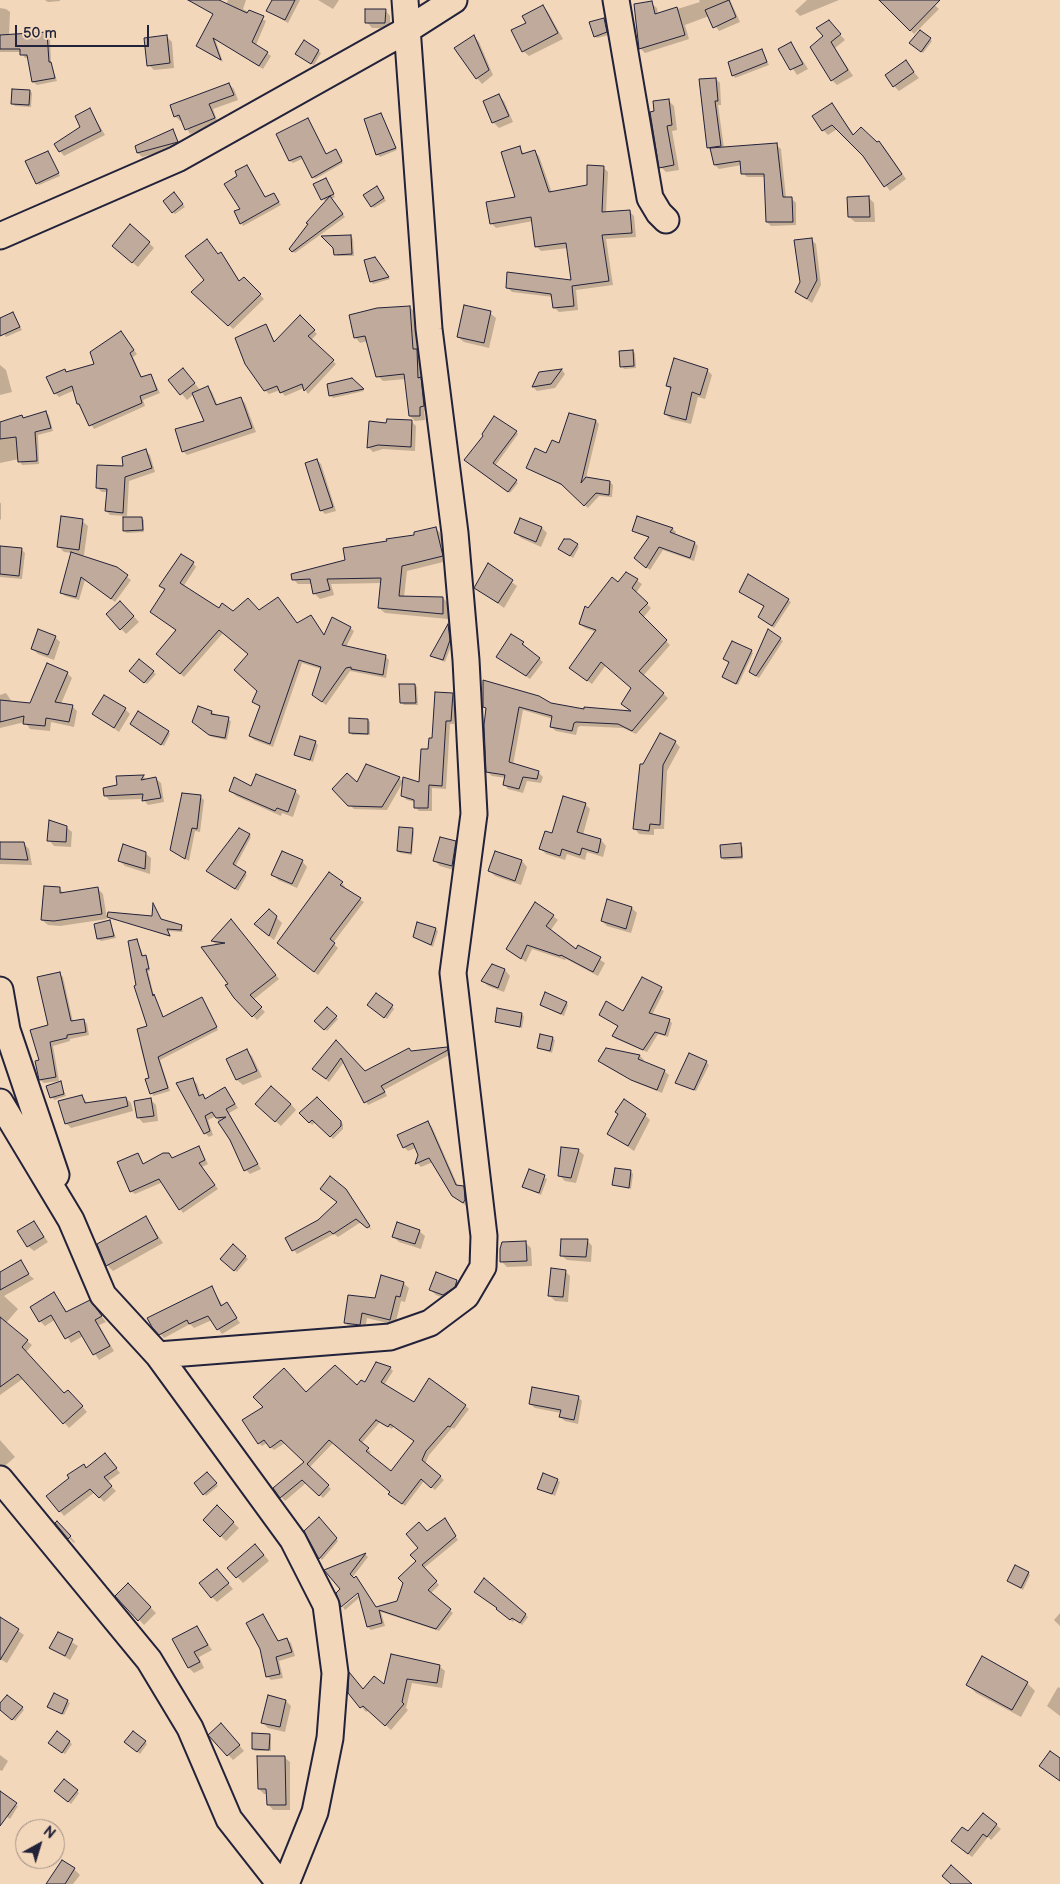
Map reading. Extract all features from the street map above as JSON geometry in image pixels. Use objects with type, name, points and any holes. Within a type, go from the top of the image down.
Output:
[{"type":"street","points":[[158,1356],[390,1337],[430,1323],[466,1296],[483,1266],[484,1236],[453,972],[474,814],[466,660],[455,533],[429,329],[405,0]]},
{"type":"street","points":[[0,236],[178,159],[407,30],[454,0]]},
{"type":"street","points":[[616,0],[650,198],[659,213],[666,220]]},
{"type":"street","points":[[0,990],[7,1030],[71,1220],[103,1295],[158,1356],[292,1540],[326,1605],[335,1672],[330,1738],[315,1812],[286,1884]]},
{"type":"street","points":[[0,1102],[71,1220]]},
{"type":"street","points":[[0,1479],[149,1660],[190,1728],[229,1820],[280,1884]]},
{"type":"building","points":[[188,0],[219,0],[247,13],[249,10],[264,16],[252,42],[268,52],[259,66],[213,38],[221,60],[196,46],[213,14]]},
{"type":"building","points":[[272,0],[295,0],[285,20],[266,11]]},
{"type":"building","points":[[729,0],[736,17],[713,28],[705,10]]},
{"type":"building","points":[[879,0],[940,0],[910,31]]},
{"type":"building","points":[[652,1],[655,14],[677,7],[685,35],[639,49],[634,4]]},
{"type":"building","points":[[543,5],[558,33],[522,52],[511,30],[526,23],[522,16]]},
{"type":"building","points":[[365,9],[386,9],[385,23],[365,23]]},
{"type":"building","points":[[604,18],[607,32],[594,37],[589,22]]},
{"type":"building","points":[[829,20],[841,34],[831,42],[848,70],[831,81],[810,47],[823,36],[816,28]]},
{"type":"building","points":[[920,30],[931,38],[921,52],[909,43]]},
{"type":"building","points":[[47,32],[49,62],[51,62],[55,78],[32,82],[27,55],[20,55],[20,49],[0,49],[0,35]]},
{"type":"building","points":[[167,35],[170,63],[147,66],[144,38]]},
{"type":"building","points":[[474,35],[489,70],[476,79],[454,48]]},
{"type":"building","points":[[304,40],[319,50],[311,64],[295,54]]},
{"type":"building","points":[[791,42],[803,64],[790,70],[778,49]]},
{"type":"building","points":[[762,49],[767,62],[732,76],[728,62]]},
{"type":"building","points":[[906,60],[914,72],[893,87],[885,75]]},
{"type":"building","points":[[716,78],[718,101],[715,101],[721,146],[707,148],[699,79]]},
{"type":"building","points":[[229,83],[234,95],[209,104],[215,118],[185,130],[179,115],[174,117],[170,105]]},
{"type":"building","points":[[12,89],[30,90],[29,105],[11,104]]},
{"type":"building","points":[[499,94],[509,116],[492,123],[483,101]]},
{"type":"building","points":[[669,99],[672,125],[667,126],[674,165],[659,168],[650,112],[654,111],[653,101]]},
{"type":"building","points":[[832,103],[853,135],[861,127],[877,142],[879,141],[902,174],[884,187],[863,156],[832,125],[822,131],[812,116]]},
{"type":"building","points":[[90,108],[101,131],[59,152],[54,144],[80,127],[75,116]]},
{"type":"building","points":[[381,113],[396,148],[376,155],[364,119]]},
{"type":"building","points":[[308,118],[326,154],[336,149],[342,161],[312,178],[301,156],[289,161],[276,134]]},
{"type":"building","points":[[173,129],[178,142],[137,153],[135,146]]},
{"type":"building","points":[[777,143],[783,197],[792,197],[793,222],[766,222],[764,174],[741,174],[740,161],[714,165],[710,148]]},
{"type":"building","points":[[520,146],[522,154],[535,150],[549,192],[587,185],[587,165],[604,166],[602,212],[630,210],[632,233],[602,235],[609,281],[572,286],[574,306],[553,308],[551,294],[506,288],[507,272],[571,280],[566,243],[535,247],[531,217],[490,224],[486,202],[515,197],[501,152]]},
{"type":"building","points":[[48,151],[59,173],[36,184],[25,161]]},
{"type":"building","points":[[247,165],[265,197],[274,193],[279,202],[240,224],[234,211],[240,209],[224,184],[237,176],[235,171]]},
{"type":"building","points":[[326,178],[334,194],[321,200],[313,184]]},
{"type":"building","points":[[377,186],[384,198],[371,207],[363,195]]},
{"type":"building","points":[[174,192],[183,204],[172,213],[163,201]]},
{"type":"building","points":[[330,196],[343,214],[292,252],[289,249],[308,224],[306,223]]},
{"type":"building","points":[[869,196],[870,217],[848,217],[847,197]]},
{"type":"building","points":[[130,224],[150,242],[132,263],[112,246]]},
{"type":"building","points":[[351,235],[352,254],[334,255],[333,248],[321,236]]},
{"type":"building","points":[[812,238],[817,280],[807,299],[795,292],[800,282],[794,240]]},
{"type":"building","points":[[207,239],[218,254],[221,252],[239,281],[244,277],[261,294],[228,326],[191,292],[204,280],[185,256]]},
{"type":"building","points":[[375,257],[389,277],[370,282],[364,260]]},
{"type":"building","points":[[464,305],[491,311],[484,343],[457,337]]},
{"type":"building","points":[[410,306],[413,349],[417,349],[418,378],[421,377],[424,406],[420,407],[420,416],[409,416],[404,374],[376,377],[365,336],[354,338],[349,315],[377,308]]},
{"type":"building","points":[[13,312],[20,327],[0,336],[0,318]]},
{"type":"building","points":[[300,315],[315,330],[308,336],[334,360],[304,391],[302,384],[280,393],[277,386],[264,391],[245,364],[235,338],[266,324],[274,342]]},
{"type":"building","points":[[121,331],[134,350],[130,353],[141,377],[151,374],[157,390],[140,396],[142,403],[89,426],[79,404],[77,404],[72,386],[54,394],[46,377],[65,369],[66,372],[94,364],[90,352]]},
{"type":"building","points":[[633,350],[634,366],[620,367],[619,351]]},
{"type":"building","points":[[674,358],[708,369],[700,395],[692,392],[686,420],[664,414],[671,387],[666,386]]},
{"type":"building","points":[[183,368],[195,383],[180,395],[168,380]]},
{"type":"building","points":[[562,369],[551,384],[532,387],[539,372]]},
{"type":"building","points":[[352,378],[364,389],[329,396],[327,384]]},
{"type":"building","points":[[208,386],[216,405],[241,397],[252,428],[182,452],[175,429],[204,421],[192,393]]},
{"type":"building","points":[[46,411],[51,428],[35,432],[37,461],[18,462],[16,437],[0,439],[0,422],[22,415],[23,418]]},
{"type":"building","points":[[569,413],[596,420],[581,483],[586,477],[610,481],[609,495],[596,493],[584,506],[561,484],[526,468],[535,448],[546,453],[552,440],[559,443]]},
{"type":"building","points":[[494,416],[517,431],[493,463],[517,480],[508,492],[464,460],[483,436],[482,434]]},
{"type":"building","points":[[387,419],[412,420],[411,447],[378,445],[367,448],[369,421],[386,423]]},
{"type":"building","points":[[146,449],[152,468],[125,477],[123,513],[105,511],[107,489],[96,488],[97,465],[123,466],[122,457]]},
{"type":"building","points":[[317,459],[333,507],[320,511],[305,463]]},
{"type":"building","points":[[61,516],[83,519],[79,550],[57,547]]},
{"type":"building","points":[[637,516],[673,528],[670,532],[695,542],[690,558],[659,547],[646,568],[634,558],[649,537],[632,531]]},
{"type":"building","points":[[123,517],[142,517],[143,530],[123,531]]},
{"type":"building","points":[[520,518],[542,527],[536,542],[514,533]]},
{"type":"building","points":[[436,527],[443,556],[402,566],[399,596],[443,597],[443,614],[378,608],[381,578],[327,579],[330,590],[313,594],[310,579],[292,580],[291,574],[345,560],[343,548],[414,535],[414,532]]},
{"type":"building","points":[[564,539],[570,539],[578,544],[570,556],[558,549]]},
{"type":"building","points":[[0,546],[22,548],[19,576],[0,574]]},
{"type":"building","points":[[71,552],[117,567],[128,575],[111,599],[81,577],[76,597],[60,593]]},
{"type":"building","points":[[181,554],[194,562],[180,583],[219,608],[222,603],[233,611],[248,598],[259,610],[278,597],[297,623],[311,615],[324,635],[332,617],[351,627],[342,645],[386,655],[383,675],[351,669],[351,667],[346,668],[322,702],[312,695],[321,667],[299,660],[270,744],[249,736],[260,706],[252,702],[257,691],[234,670],[248,654],[219,630],[180,674],[156,654],[176,630],[150,612],[165,589],[159,586]]},
{"type":"building","points":[[488,563],[513,580],[498,603],[474,588]]},
{"type":"building","points":[[626,572],[638,579],[632,588],[648,603],[639,612],[667,640],[639,671],[664,693],[632,731],[618,724],[576,722],[572,731],[550,727],[552,716],[519,707],[509,762],[539,771],[537,779],[523,777],[519,789],[503,785],[505,775],[486,772],[484,725],[486,708],[483,707],[483,680],[539,696],[551,703],[584,709],[584,707],[631,711],[621,704],[631,688],[601,662],[587,681],[569,668],[596,630],[579,624],[585,606],[588,608],[612,577],[618,582]]},
{"type":"building","points":[[748,574],[789,599],[772,626],[758,617],[764,606],[739,592]]},
{"type":"building","points":[[120,601],[134,616],[120,630],[106,614]]},
{"type":"building","points":[[448,624],[450,640],[443,660],[430,656]]},
{"type":"building","points":[[38,629],[56,636],[48,655],[31,649]]},
{"type":"building","points":[[768,629],[781,638],[756,676],[749,672]]},
{"type":"building","points":[[511,634],[524,642],[522,644],[540,658],[526,676],[496,657]]},
{"type":"building","points":[[732,641],[752,650],[736,684],[722,677],[729,662],[723,659]]},
{"type":"building","points":[[139,659],[154,671],[144,683],[129,671]]},
{"type":"building","points":[[47,663],[68,672],[55,702],[73,705],[69,722],[46,718],[45,726],[23,724],[24,716],[0,722],[0,700],[30,703]]},
{"type":"building","points":[[399,684],[415,684],[416,703],[400,703]]},
{"type":"building","points":[[435,692],[453,693],[451,721],[446,721],[442,786],[429,785],[428,808],[414,808],[414,800],[401,796],[403,777],[419,782],[421,749],[428,749],[429,738],[432,738]]},
{"type":"building","points":[[104,695],[126,708],[114,728],[92,714]]},
{"type":"building","points":[[198,706],[212,711],[211,714],[229,717],[225,738],[209,735],[192,722]]},
{"type":"building","points":[[138,711],[169,731],[161,745],[130,724]]},
{"type":"building","points":[[349,718],[368,719],[368,734],[349,733]]},
{"type":"building","points":[[660,733],[676,741],[663,765],[660,825],[650,824],[649,831],[633,829],[640,764],[643,764]]},
{"type":"building","points":[[300,736],[316,741],[310,760],[294,755]]},
{"type":"building","points":[[366,764],[400,777],[382,807],[348,806],[332,789],[347,773],[357,782]]},
{"type":"building","points":[[256,774],[296,790],[288,812],[277,808],[275,811],[229,791],[234,777],[251,786]]},
{"type":"building","points":[[144,775],[141,780],[156,777],[161,798],[142,801],[143,794],[104,796],[103,788],[117,785],[116,776]]},
{"type":"building","points":[[182,793],[201,795],[197,829],[192,828],[185,859],[170,850]]},
{"type":"building","points":[[563,796],[586,803],[577,832],[601,839],[598,853],[582,848],[580,855],[562,849],[560,856],[539,849],[545,831],[552,833]]},
{"type":"building","points":[[49,820],[67,826],[66,842],[47,841]]},
{"type":"building","points":[[399,827],[413,828],[411,853],[397,851]]},
{"type":"building","points":[[239,828],[250,834],[233,864],[246,872],[235,889],[206,871]]},
{"type":"building","points":[[440,837],[456,841],[452,866],[433,861]]},
{"type":"building","points":[[0,842],[24,842],[28,860],[0,859]]},
{"type":"building","points":[[741,843],[742,857],[721,858],[720,845]]},
{"type":"building","points":[[123,844],[146,852],[145,869],[118,861]]},
{"type":"building","points":[[282,851],[303,860],[292,884],[271,875]]},
{"type":"building","points":[[495,851],[522,860],[515,881],[488,871]]},
{"type":"building","points":[[329,872],[343,882],[340,885],[361,898],[330,939],[335,943],[314,972],[277,943]]},
{"type":"building","points":[[44,886],[60,887],[60,893],[98,887],[102,914],[54,921],[41,920]]},
{"type":"building","points":[[607,899],[632,907],[626,929],[601,921]]},
{"type":"building","points":[[535,902],[554,915],[546,926],[576,949],[578,945],[601,957],[593,972],[561,955],[527,945],[521,959],[506,949]]},
{"type":"building","points":[[153,903],[161,919],[182,925],[181,930],[167,929],[170,936],[107,917],[108,912],[152,916]]},
{"type":"building","points":[[269,909],[277,916],[269,936],[254,924]]},
{"type":"building","points":[[231,919],[276,975],[250,995],[262,1007],[252,1017],[234,998],[225,985],[228,984],[201,947],[225,943],[211,941]]},
{"type":"building","points":[[110,920],[114,936],[97,939],[94,924]]},
{"type":"building","points":[[417,922],[436,928],[431,945],[413,937]]},
{"type":"building","points":[[137,939],[142,956],[146,955],[149,969],[146,969],[153,996],[154,994],[163,1017],[202,997],[217,1027],[158,1057],[168,1088],[150,1094],[145,1079],[149,1078],[137,1029],[147,1026],[134,986],[136,985],[128,941]]},
{"type":"building","points":[[492,964],[505,969],[498,988],[481,981]]},
{"type":"building","points":[[60,972],[71,1021],[84,1019],[86,1032],[67,1035],[67,1038],[50,1042],[56,1077],[39,1080],[35,1061],[39,1060],[30,1030],[48,1025],[37,977]]},
{"type":"building","points":[[642,977],[662,987],[649,1013],[670,1019],[665,1035],[655,1032],[643,1050],[612,1036],[618,1026],[599,1015],[606,1001],[623,1011]]},
{"type":"building","points":[[545,992],[567,1002],[561,1014],[540,1005]]},
{"type":"building","points":[[376,993],[393,1005],[384,1018],[367,1005]]},
{"type":"building","points":[[327,1007],[337,1016],[324,1030],[314,1021]]},
{"type":"building","points":[[497,1008],[522,1013],[520,1027],[495,1022]]},
{"type":"building","points":[[540,1034],[553,1037],[550,1051],[537,1048]]},
{"type":"building","points":[[336,1040],[365,1071],[409,1048],[411,1051],[447,1047],[448,1050],[381,1086],[385,1092],[364,1103],[341,1058],[326,1079],[312,1069]]},
{"type":"building","points":[[606,1048],[640,1055],[638,1059],[665,1070],[657,1090],[631,1080],[598,1061]]},
{"type":"building","points":[[247,1049],[257,1071],[236,1080],[226,1059]]},
{"type":"building","points":[[689,1053],[707,1061],[694,1090],[675,1083]]},
{"type":"building","points":[[193,1078],[199,1096],[203,1094],[205,1099],[225,1087],[235,1104],[226,1109],[258,1164],[244,1171],[230,1140],[218,1122],[226,1117],[216,1118],[212,1112],[205,1116],[210,1131],[204,1134],[176,1083]]},
{"type":"building","points":[[61,1081],[64,1094],[50,1098],[46,1086]]},
{"type":"building","points":[[271,1086],[291,1104],[275,1122],[255,1104]]},
{"type":"building","points":[[82,1095],[85,1103],[126,1097],[128,1106],[65,1124],[58,1101]]},
{"type":"building","points":[[317,1097],[341,1121],[341,1126],[330,1137],[312,1120],[309,1123],[299,1113]]},
{"type":"building","points":[[151,1098],[154,1116],[137,1118],[134,1101]]},
{"type":"building","points":[[624,1099],[646,1114],[628,1146],[607,1134],[618,1114],[615,1112]]},
{"type":"building","points":[[428,1121],[456,1185],[464,1186],[465,1200],[463,1203],[452,1196],[429,1158],[415,1164],[418,1155],[413,1143],[403,1148],[397,1135]]},
{"type":"building","points":[[199,1146],[205,1160],[199,1163],[215,1185],[179,1210],[159,1179],[130,1192],[117,1162],[138,1153],[143,1164],[163,1153],[169,1153],[172,1158]]},
{"type":"building","points":[[561,1147],[579,1149],[571,1178],[558,1176]]},
{"type":"building","points":[[615,1168],[631,1170],[629,1188],[612,1185]]},
{"type":"building","points":[[529,1169],[545,1175],[539,1193],[522,1187]]},
{"type":"building","points":[[330,1176],[346,1189],[370,1226],[367,1228],[356,1219],[333,1234],[330,1231],[292,1251],[285,1238],[318,1220],[337,1202],[320,1189]]},
{"type":"building","points":[[146,1216],[158,1238],[106,1266],[97,1244]]},
{"type":"building","points":[[34,1221],[44,1237],[27,1247],[17,1231]]},
{"type":"building","points":[[397,1222],[420,1230],[415,1244],[392,1237]]},
{"type":"building","points":[[561,1239],[588,1239],[586,1257],[560,1256]]},
{"type":"building","points":[[526,1241],[527,1261],[500,1262],[502,1242]]},
{"type":"building","points":[[233,1244],[246,1256],[234,1271],[220,1259]]},
{"type":"building","points":[[21,1260],[29,1274],[0,1290],[0,1272]]},
{"type":"building","points":[[551,1268],[566,1270],[563,1297],[548,1296]]},
{"type":"building","points":[[436,1272],[457,1280],[455,1287],[443,1295],[429,1290]]},
{"type":"building","points":[[381,1275],[404,1282],[400,1297],[396,1296],[390,1320],[362,1313],[360,1325],[344,1323],[348,1295],[375,1298]]},
{"type":"building","points":[[212,1286],[221,1306],[227,1302],[237,1318],[217,1330],[208,1316],[189,1324],[187,1320],[159,1335],[152,1327],[147,1318]]},
{"type":"building","points":[[54,1292],[66,1312],[90,1300],[102,1316],[95,1320],[110,1346],[93,1355],[79,1331],[65,1339],[51,1315],[39,1322],[30,1307]]},
{"type":"building","points":[[0,1317],[28,1340],[22,1347],[64,1393],[68,1390],[83,1406],[63,1424],[18,1374],[0,1387]]},
{"type":"building","points":[[376,1362],[391,1367],[381,1382],[414,1402],[429,1378],[466,1405],[450,1427],[448,1426],[426,1451],[422,1460],[441,1476],[431,1488],[421,1479],[402,1504],[388,1494],[390,1492],[329,1440],[307,1464],[329,1485],[319,1496],[302,1480],[280,1498],[273,1488],[304,1462],[281,1440],[270,1448],[264,1440],[258,1444],[242,1420],[263,1407],[253,1397],[284,1368],[306,1392],[335,1365],[357,1385],[361,1380],[365,1382]],"holes":[[[376,1420],[388,1427],[390,1424],[414,1441],[391,1471],[366,1451],[369,1448],[359,1440]]]},
{"type":"building","points":[[532,1387],[579,1396],[574,1420],[559,1417],[561,1410],[529,1404]]},
{"type":"building","points":[[105,1453],[117,1468],[104,1477],[112,1486],[99,1498],[90,1489],[59,1512],[46,1496],[69,1478],[67,1475],[84,1464],[86,1468]]},
{"type":"building","points":[[207,1472],[217,1483],[203,1495],[194,1483]]},
{"type":"building","points":[[543,1473],[558,1479],[552,1494],[537,1489]]},
{"type":"building","points":[[217,1505],[234,1522],[220,1537],[203,1520]]},
{"type":"building","points":[[319,1517],[337,1538],[319,1559],[304,1531]]},
{"type":"building","points":[[445,1518],[456,1536],[422,1565],[437,1581],[428,1590],[451,1609],[436,1629],[379,1610],[382,1623],[367,1627],[358,1593],[341,1607],[336,1593],[340,1589],[324,1570],[366,1553],[350,1574],[354,1578],[356,1576],[376,1607],[397,1601],[403,1583],[398,1578],[416,1561],[410,1555],[418,1548],[406,1534],[419,1522],[427,1531]]},
{"type":"building","points":[[57,1521],[71,1536],[68,1539],[55,1523]]},
{"type":"building","points":[[255,1544],[264,1555],[236,1578],[227,1568]]},
{"type":"building","points":[[1015,1565],[1029,1572],[1021,1588],[1007,1581]]},
{"type":"building","points":[[217,1569],[229,1583],[211,1598],[199,1583]]},
{"type":"building","points":[[484,1578],[526,1614],[520,1623],[512,1618],[510,1620],[474,1592]]},
{"type":"building","points":[[128,1583],[151,1607],[138,1621],[115,1596]]},
{"type":"building","points":[[263,1614],[278,1641],[287,1638],[292,1652],[276,1657],[280,1674],[266,1677],[260,1649],[246,1623]]},
{"type":"building","points":[[0,1617],[19,1629],[0,1660]]},
{"type":"building","points":[[197,1626],[208,1645],[194,1652],[200,1662],[188,1668],[172,1639]]},
{"type":"building","points":[[58,1632],[73,1639],[65,1656],[49,1648]]},
{"type":"building","points":[[391,1654],[440,1665],[437,1683],[407,1679],[402,1702],[404,1704],[385,1726],[363,1706],[360,1708],[348,1693],[349,1672],[363,1689],[374,1676],[384,1684]]},
{"type":"building","points":[[982,1656],[1028,1682],[1012,1710],[966,1685]]},
{"type":"building","points":[[54,1693],[68,1700],[62,1714],[47,1707]]},
{"type":"building","points":[[7,1695],[23,1707],[12,1720],[0,1710],[0,1703]]},
{"type":"building","points":[[268,1695],[286,1700],[280,1727],[261,1723]]},
{"type":"building","points":[[221,1723],[240,1745],[227,1756],[208,1735]]},
{"type":"building","points":[[57,1731],[70,1741],[62,1753],[48,1743]]},
{"type":"building","points":[[133,1731],[146,1741],[137,1752],[124,1742]]},
{"type":"building","points":[[252,1733],[270,1734],[269,1750],[252,1749]]},
{"type":"building","points":[[1050,1751],[1060,1758],[1060,1781],[1039,1766]]},
{"type":"building","points":[[257,1756],[285,1756],[286,1805],[267,1805],[266,1789],[258,1789]]},
{"type":"building","points":[[64,1779],[78,1790],[68,1802],[54,1791]]},
{"type":"building","points":[[0,1791],[17,1803],[0,1826]]},
{"type":"building","points":[[983,1813],[997,1824],[987,1837],[983,1834],[968,1854],[951,1841],[962,1827],[968,1831]]},
{"type":"building","points":[[65,1862],[75,1868],[65,1884],[46,1884],[56,1869],[65,1869]]},
{"type":"building","points":[[951,1865],[972,1884],[951,1884],[942,1876]]}]
